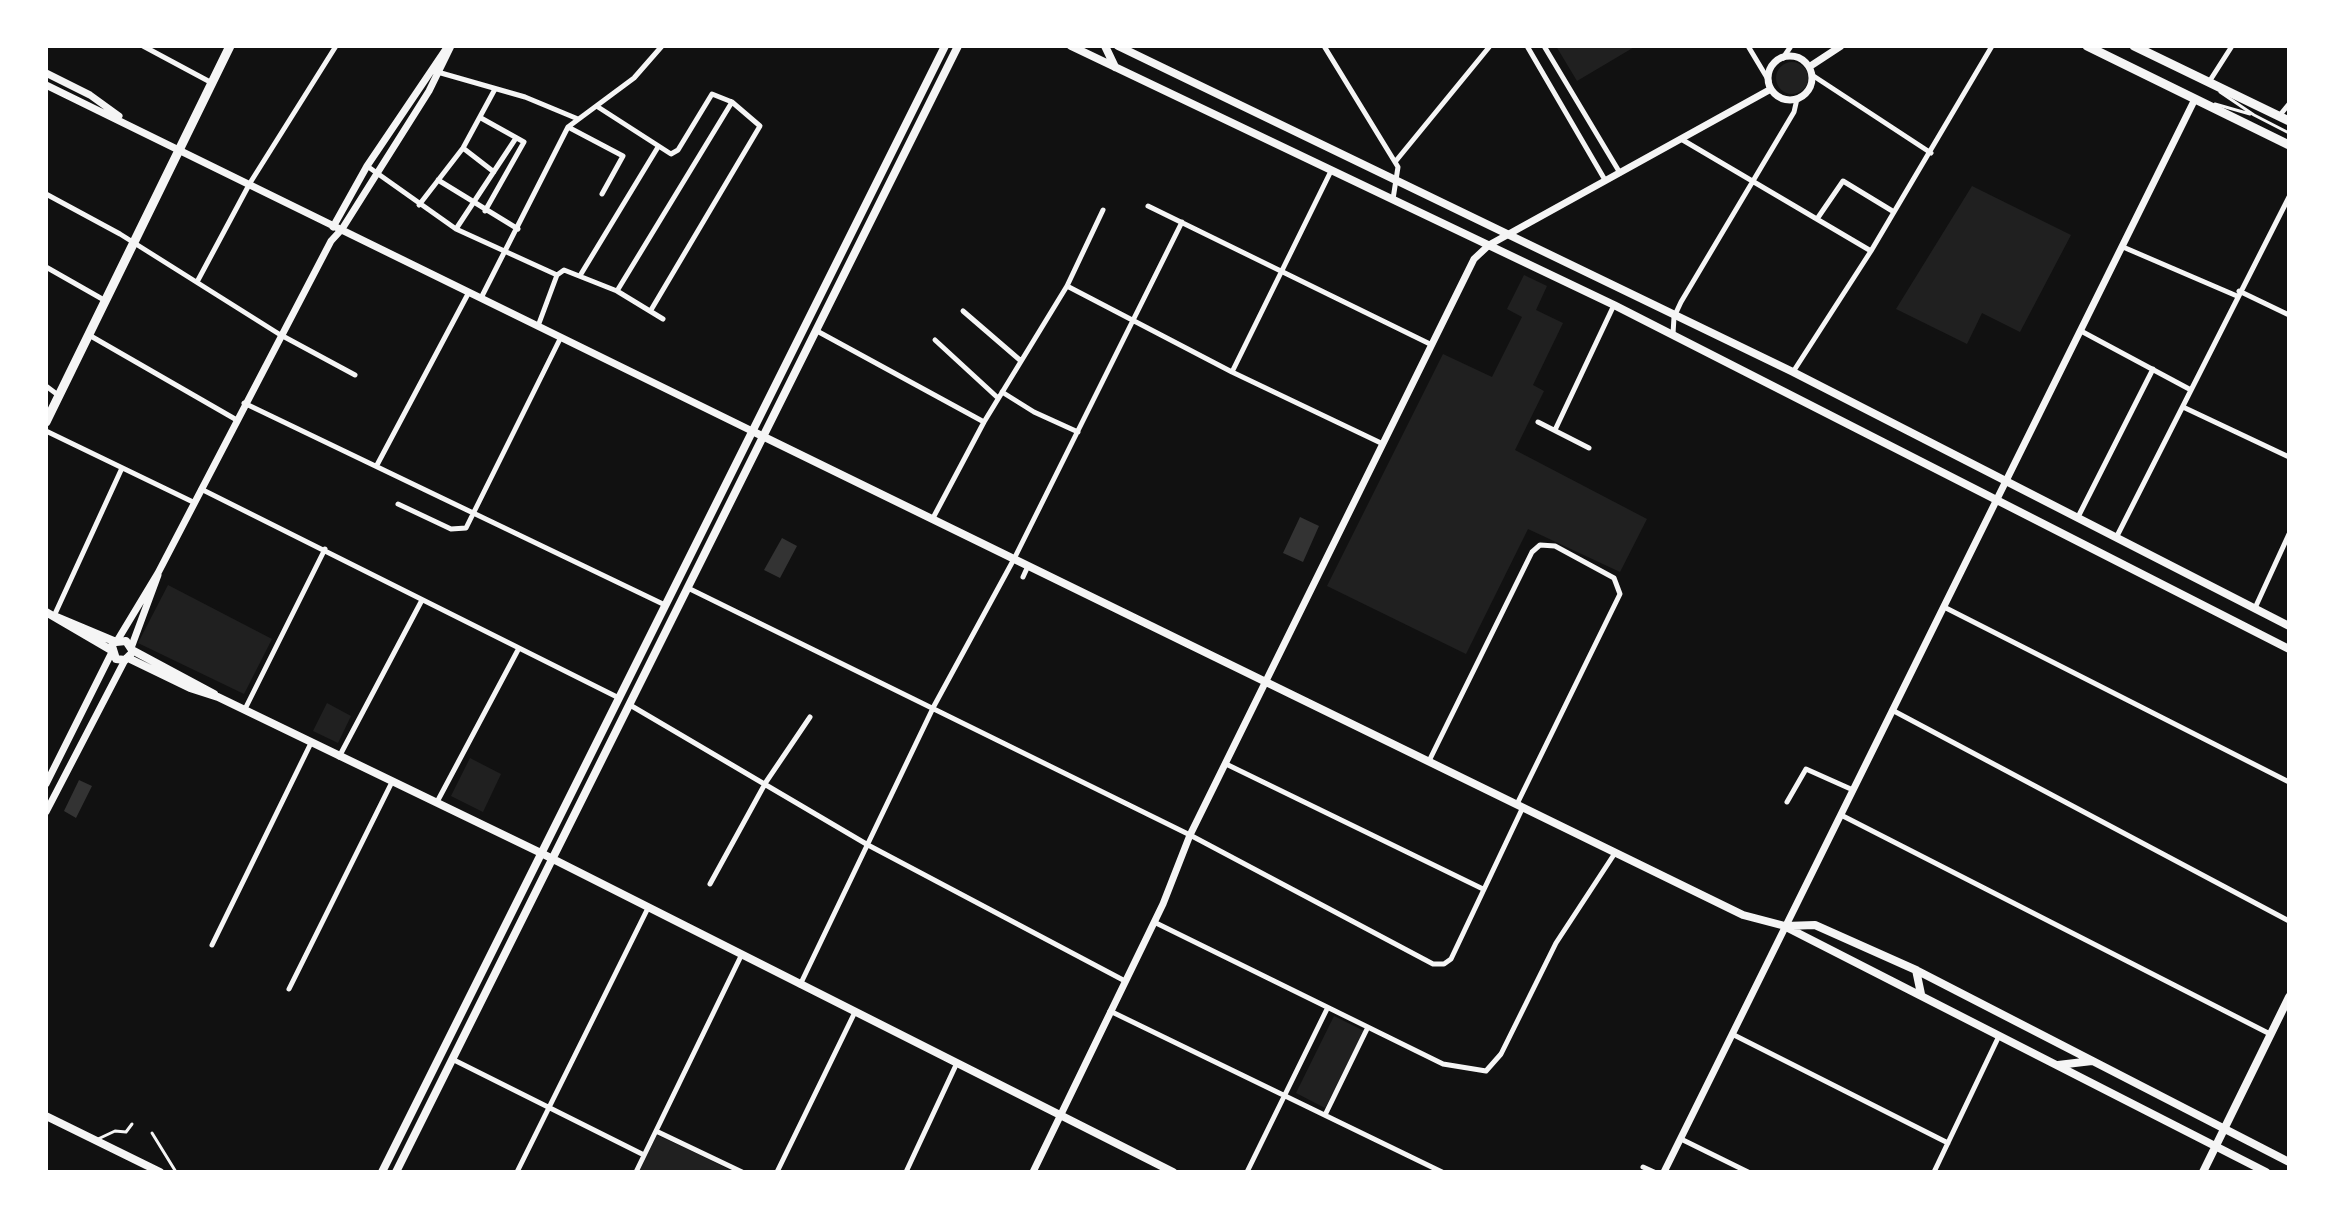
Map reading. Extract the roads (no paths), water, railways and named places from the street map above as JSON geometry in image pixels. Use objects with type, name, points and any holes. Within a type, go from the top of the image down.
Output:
[{"type":"main road","points":[[46,422],[230,46]]},
{"type":"main road","points":[[382,1172],[887,154],[945,46]]},
{"type":"main road","points":[[396,1172],[690,589],[958,46]]},
{"type":"main road","points":[[1071,46],[1614,305],[2289,649]]},
{"type":"main road","points":[[1105,46],[1116,67]]},
{"type":"main road","points":[[1118,46],[1793,372],[2289,626]]},
{"type":"main road","points":[[2087,46],[2289,145]]},
{"type":"main road","points":[[2134,46],[2284,118]]},
{"type":"main road","points":[[887,154],[899,164]]},
{"type":"main road","points":[[752,431],[1743,915],[1785,926],[1815,925],[1916,970],[2289,1162]]},
{"type":"main road","points":[[50,614],[114,646],[126,641],[129,654]]},
{"type":"main road","points":[[114,646],[116,659],[129,654],[541,853],[1173,1172]]},
{"type":"main road","points":[[1785,926],[1814,944],[1921,994],[2266,1172]]},
{"type":"main road","points":[[1916,970],[1921,994]]},
{"type":"main road","points":[[2203,1172],[2289,997]]},
{"type":"main road","points":[[2057,1065],[2094,1061]]},
{"type":"main road","points":[[46,1116],[160,1172]]},
{"type":"street","points":[[143,46],[212,83]]},
{"type":"street","points":[[197,282],[250,183],[336,46]]},
{"type":"street","points":[[46,784],[50,768],[114,646],[158,573],[279,334],[331,241],[342,229],[441,73],[450,46]]},
{"type":"street","points":[[331,241],[333,224],[367,166],[450,46]]},
{"type":"street","points":[[481,298],[568,127],[634,78],[662,46]]},
{"type":"street","points":[[1324,46],[1395,162],[1398,183],[1393,199]]},
{"type":"street","points":[[1395,162],[1490,46]]},
{"type":"street","points":[[1527,46],[1605,180]]},
{"type":"street","points":[[1544,46],[1620,173]]},
{"type":"street","points":[[1748,46],[1770,85],[1785,99],[1797,99],[1807,92],[1810,71],[1841,46]]},
{"type":"street","points":[[1770,85],[1772,67],[1791,46]]},
{"type":"street","points":[[1793,372],[1931,153],[1992,46]]},
{"type":"street","points":[[2147,46],[2154,56]]},
{"type":"street","points":[[2205,81],[2232,46]]},
{"type":"street","points":[[1783,58],[1798,58],[1810,71],[1931,153]]},
{"type":"street","points":[[46,73],[90,95],[124,120]]},
{"type":"street","points":[[441,73],[578,119]]},
{"type":"street","points":[[46,85],[180,147],[752,431]]},
{"type":"street","points":[[1033,1172],[1154,922],[1190,835],[1474,259],[1489,245],[1681,139],[1770,85]]},
{"type":"street","points":[[419,205],[463,148],[495,89]]},
{"type":"street","points":[[598,107],[671,154],[683,143],[712,94],[732,102],[756,120],[759,129],[651,310]]},
{"type":"street","points":[[1664,1172],[2123,247],[2192,98]]},
{"type":"street","points":[[1673,335],[1674,317],[1794,112],[1797,99]]},
{"type":"street","points":[[617,291],[732,102]]},
{"type":"street","points":[[2284,118],[2289,104]]},
{"type":"street","points":[[481,118],[524,142],[485,211]]},
{"type":"street","points":[[568,127],[623,156],[602,194]]},
{"type":"street","points":[[456,229],[516,138]]},
{"type":"street","points":[[1681,139],[1871,251]]},
{"type":"street","points":[[581,274],[658,147]]},
{"type":"street","points":[[463,148],[494,172]]},
{"type":"street","points":[[367,166],[456,229],[557,275]]},
{"type":"street","points":[[1232,372],[1331,170]]},
{"type":"street","points":[[438,180],[518,229]]},
{"type":"street","points":[[1817,220],[1839,183],[1851,184],[1894,212]]},
{"type":"street","points":[[46,194],[133,242],[279,334],[355,375]]},
{"type":"street","points":[[2117,536],[2289,197]]},
{"type":"street","points":[[1148,206],[1432,345]]},
{"type":"street","points":[[933,518],[984,422],[1067,286],[1103,210]]},
{"type":"street","points":[[800,985],[934,706],[1014,559],[1130,320],[1182,222]]},
{"type":"street","points":[[2123,247],[2289,315]]},
{"type":"street","points":[[46,267],[105,301]]},
{"type":"street","points":[[538,326],[557,275],[564,270],[572,270],[617,291],[663,319]]},
{"type":"street","points":[[1067,286],[1232,372],[1383,444]]},
{"type":"street","points":[[377,465],[469,291]]},
{"type":"street","points":[[1555,430],[1614,305]]},
{"type":"street","points":[[963,311],[1021,361]]},
{"type":"street","points":[[817,331],[984,422]]},
{"type":"street","points":[[2081,331],[2191,390]]},
{"type":"street","points":[[89,335],[235,419]]},
{"type":"street","points":[[398,504],[458,530],[466,528],[561,337]]},
{"type":"street","points":[[935,340],[1000,395],[1078,432]]},
{"type":"street","points":[[2078,517],[2153,369]]},
{"type":"street","points":[[46,386],[59,396]]},
{"type":"street","points":[[244,402],[665,605]]},
{"type":"street","points":[[2183,407],[2289,457]]},
{"type":"street","points":[[1538,422],[1589,448]]},
{"type":"street","points":[[46,431],[193,502]]},
{"type":"street","points":[[50,614],[122,468]]},
{"type":"street","points":[[200,488],[619,698]]},
{"type":"street","points":[[2255,608],[2289,534]]},
{"type":"street","points":[[690,589],[934,706],[1190,835],[1433,964],[1444,964],[1451,959],[1619,598],[1614,578],[1555,546],[1547,543],[1535,547],[1429,761]]},
{"type":"street","points":[[245,710],[325,549]]},
{"type":"street","points":[[1023,577],[1029,565]]},
{"type":"street","points":[[46,812],[129,654],[158,573]]},
{"type":"street","points":[[339,757],[422,600]]},
{"type":"street","points":[[1943,607],[2289,782]]},
{"type":"street","points":[[436,803],[519,648]]},
{"type":"street","points":[[630,705],[766,782],[868,845],[1125,981]]},
{"type":"street","points":[[1892,710],[2289,921]]},
{"type":"street","points":[[710,884],[766,782],[810,717]]},
{"type":"street","points":[[212,945],[311,743]]},
{"type":"street","points":[[1226,764],[1483,889]]},
{"type":"street","points":[[1787,802],[1806,769],[1853,790]]},
{"type":"street","points":[[289,989],[392,782]]},
{"type":"street","points":[[1841,815],[2271,1034]]},
{"type":"street","points":[[1154,922],[1367,1029],[1443,1064],[1477,1072],[1490,1068],[1501,1054],[1556,943],[1616,853]]},
{"type":"street","points":[[517,1172],[648,908]]},
{"type":"street","points":[[636,1172],[741,956]]},
{"type":"street","points":[[1247,1172],[1327,1009]]},
{"type":"street","points":[[1110,1011],[1442,1172]]},
{"type":"street","points":[[777,1172],[855,1012]]},
{"type":"street","points":[[1325,1115],[1367,1029]]},
{"type":"street","points":[[1732,1034],[1948,1143]]},
{"type":"street","points":[[1934,1172],[2000,1035]]},
{"type":"street","points":[[451,1058],[644,1155]]},
{"type":"street","points":[[906,1172],[956,1065]]},
{"type":"street","points":[[656,1131],[742,1172]]},
{"type":"street","points":[[1681,1139],[1748,1172]]},
{"type":"street","points":[[1643,1167],[1654,1172]]},
{"type":"lane","points":[[2205,81],[2254,115],[2289,133]]},
{"type":"lane","points":[[2192,98],[2254,115]]},
{"type":"lane","points":[[95,1140],[115,1131],[126,1132],[132,1124]]},
{"type":"lane","points":[[152,1133],[176,1172]]}]
